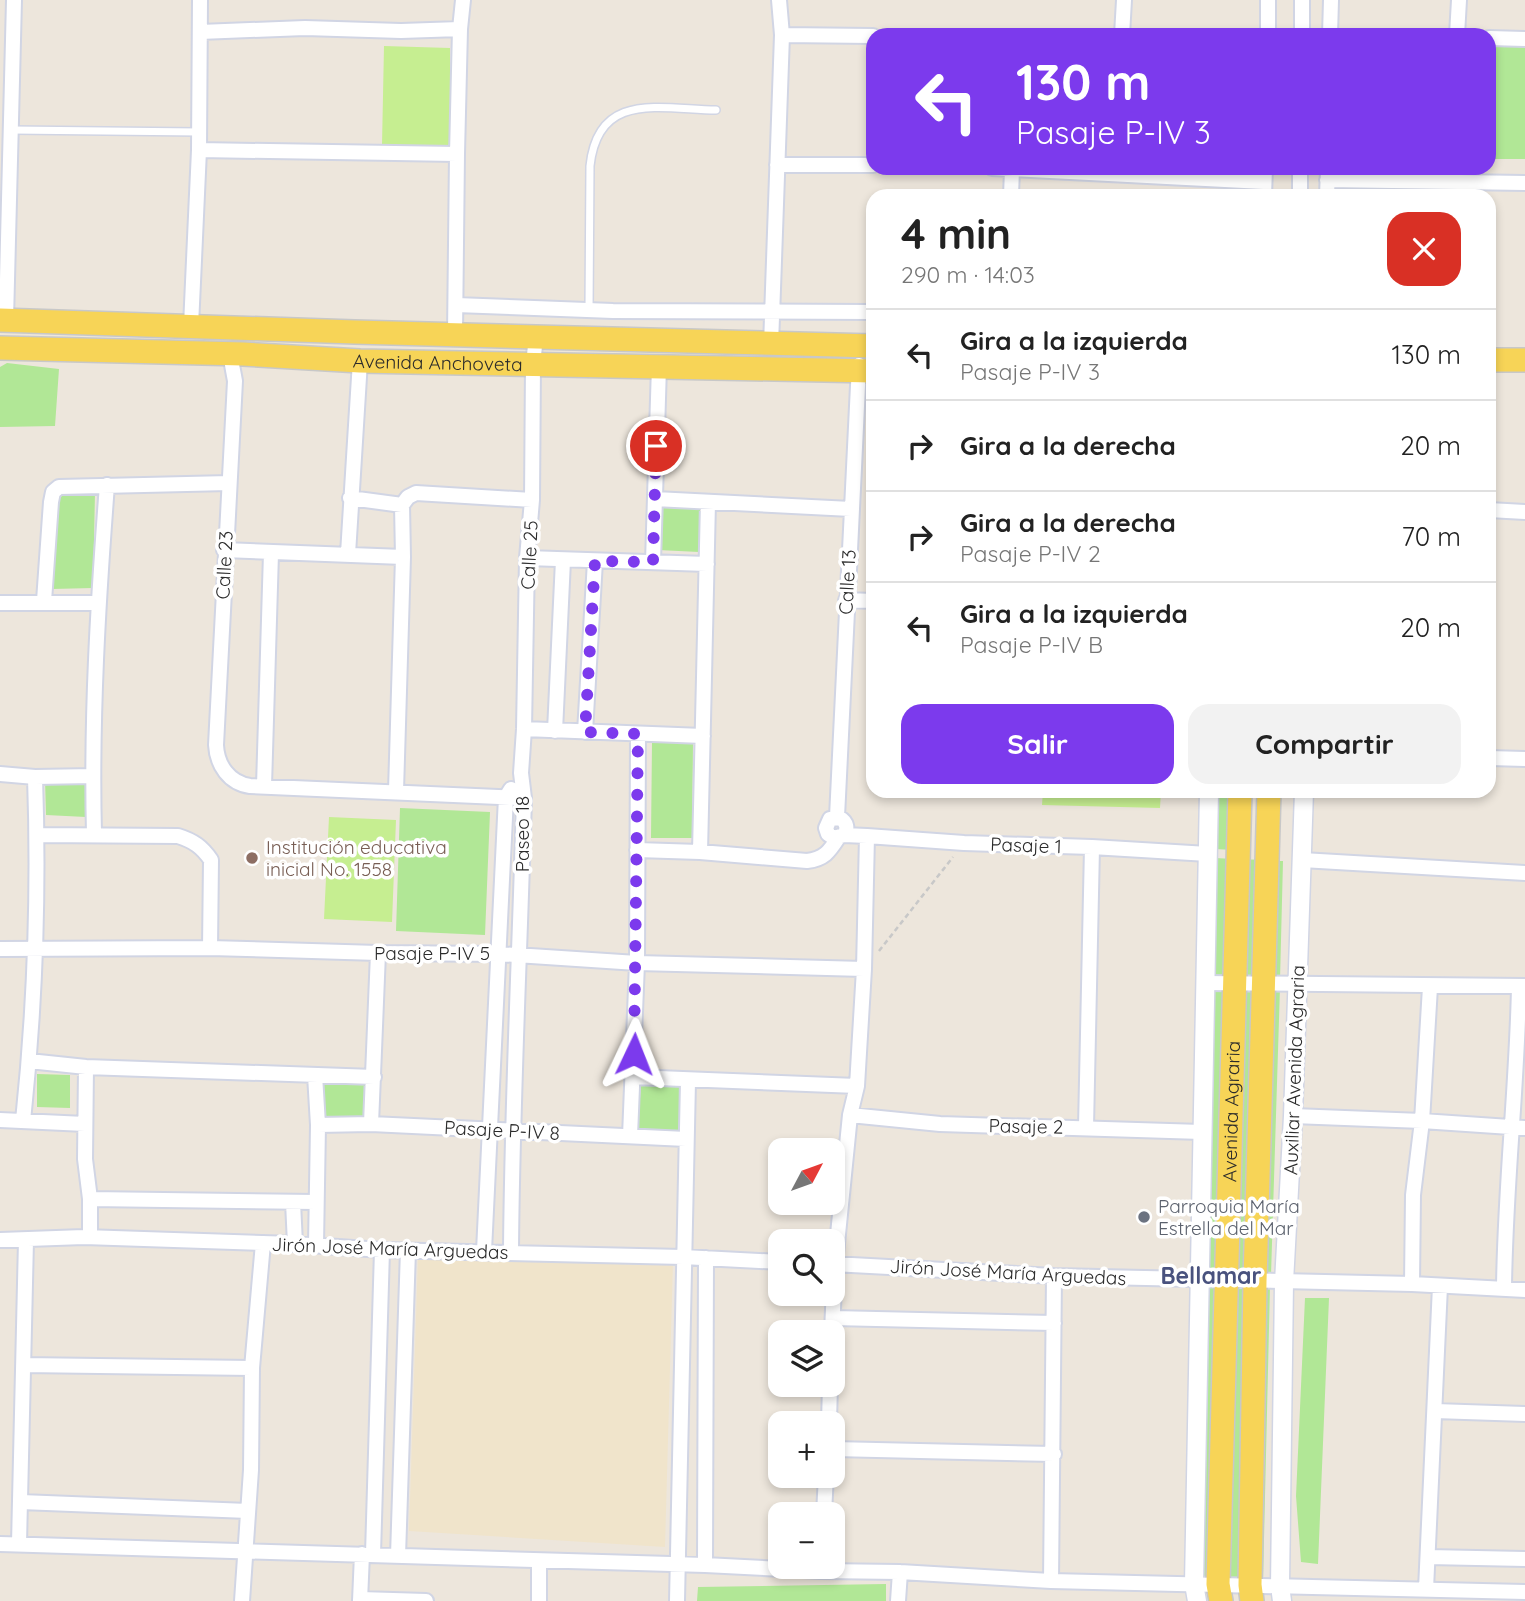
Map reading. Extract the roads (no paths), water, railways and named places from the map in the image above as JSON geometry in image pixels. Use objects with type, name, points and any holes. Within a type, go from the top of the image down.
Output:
[{"type":"main road","name":"Avenida Anchoveta","points":[[3,320],[866,346]]},
{"type":"main road","name":"Avenida Anchoveta","points":[[0,348],[230,354],[360,361],[866,371]]},
{"type":"main road","points":[[0,356],[26,349]]},
{"type":"main road","points":[[1496,360],[1525,360]]},
{"type":"main road","name":"Avenida Agraria","points":[[1219,1593],[1225,1280],[1240,798]]},
{"type":"main road","name":"Avenida Agraria","points":[[1251,1593],[1255,1282],[1269,798]]},
{"type":"street","points":[[3,320],[12,130],[14,0]]},
{"type":"street","points":[[191,326],[199,150],[200,0]]},
{"type":"street","points":[[455,334],[457,154],[463,0]]},
{"type":"street","points":[[771,345],[782,35],[779,0]]},
{"type":"street","points":[[1122,28],[1124,0]]},
{"type":"street","points":[[1268,0],[1268,28]]},
{"type":"street","points":[[1302,0],[1302,28]]},
{"type":"street","points":[[1330,28],[1331,0]]},
{"type":"street","points":[[1457,28],[1459,0]]},
{"type":"street","points":[[200,32],[305,28],[401,31],[460,29]]},
{"type":"street","points":[[782,35],[866,36]]},
{"type":"street","points":[[1496,38],[1525,39]]},
{"type":"street","points":[[199,150],[457,154]]},
{"type":"street","points":[[777,165],[866,165]]},
{"type":"street","points":[[1163,175],[1264,182]]},
{"type":"street","points":[[1388,175],[1450,176],[1525,183]]},
{"type":"street","points":[[456,305],[589,310],[866,312]]},
{"type":"street","name":"Calle 25","points":[[521,773],[536,337]]},
{"type":"street","name":"Calle 23","points":[[230,354],[235,381],[224,550],[216,745],[219,762],[241,785],[264,786]]},
{"type":"street","points":[[348,555],[360,361]]},
{"type":"street","points":[[653,562],[659,366]]},
{"type":"street","name":"Calle 13","points":[[841,837],[847,829],[845,822],[837,817],[846,600],[851,509],[866,371]]},
{"type":"street","points":[[44,601],[51,502],[53,492],[59,487],[229,483]]},
{"type":"street","points":[[94,834],[97,603],[107,485]]},
{"type":"street","points":[[396,791],[402,505],[408,497],[416,493],[532,500]]},
{"type":"street","points":[[350,498],[402,505]]},
{"type":"street","points":[[655,499],[851,509]]},
{"type":"street","points":[[700,852],[708,502]]},
{"type":"street","points":[[1496,510],[1525,512]]},
{"type":"street","points":[[224,550],[403,557]]},
{"type":"street","points":[[271,553],[264,786],[524,798]]},
{"type":"street","points":[[527,558],[706,564]]},
{"type":"street","points":[[555,731],[563,559]]},
{"type":"street","points":[[585,732],[595,561]]},
{"type":"street","points":[[846,600],[866,601]]},
{"type":"street","points":[[0,603],[97,603]]},
{"type":"street","points":[[524,730],[703,736]]},
{"type":"street","points":[[630,1136],[636,963],[638,734]]},
{"type":"street","points":[[1496,758],[1525,759]]},
{"type":"street","name":"Paseo 18","points":[[484,1251],[506,797],[521,773]]},
{"type":"street","name":"Paseo 18","points":[[511,1252],[511,1130],[520,955],[524,798],[521,773]]},
{"type":"street","points":[[0,774],[35,777],[93,776]]},
{"type":"street","points":[[23,1121],[35,950],[35,777]]},
{"type":"street","points":[[1195,1592],[1198,1280],[1209,798]]},
{"type":"street","name":"Auxiliar Avenida Agraria","points":[[1281,1594],[1284,1282],[1293,1116],[1304,798]]},
{"type":"street","points":[[37,835],[178,836],[192,840],[203,848],[211,860],[210,948]]},
{"type":"street","points":[[838,1229],[850,1115],[857,1086],[864,969],[867,836]]},
{"type":"street","name":"Pasaje 1","points":[[841,837],[867,836],[964,844],[1092,847],[1208,854]]},
{"type":"street","points":[[638,850],[807,861],[819,860],[841,837]]},
{"type":"street","points":[[1086,1127],[1092,847]]},
{"type":"street","points":[[1302,860],[1525,873]]},
{"type":"street","name":"Pasaje P-IV 5","points":[[0,949],[210,948],[500,954],[636,963],[864,969]]},
{"type":"street","points":[[371,1124],[378,953]]},
{"type":"street","points":[[1205,983],[1522,987],[1517,1056],[1518,1127],[1504,1218],[1504,1288]]},
{"type":"street","points":[[1412,1284],[1413,1195],[1422,1121],[1430,986]]},
{"type":"street","points":[[29,1061],[86,1067],[374,1077]]},
{"type":"street","points":[[86,1067],[85,1159],[90,1237]]},
{"type":"street","points":[[315,1075],[318,1125],[316,1245]]},
{"type":"street","points":[[633,1077],[857,1086]]},
{"type":"street","points":[[677,1601],[680,1564],[688,1081]]},
{"type":"street","name":"Pasaje 2","points":[[850,1115],[940,1124],[1202,1132]]},
{"type":"street","points":[[1293,1116],[1518,1127]]},
{"type":"street","points":[[0,1120],[85,1124]]},
{"type":"street","name":"Pasaje P-IV 8","points":[[318,1125],[371,1124],[686,1139]]},
{"type":"street","points":[[89,1199],[316,1202]]},
{"type":"street","points":[[293,1202],[295,1244]]},
{"type":"street","name":"Jirón José María Arguedas","points":[[0,1240],[90,1237],[295,1244],[382,1250],[768,1261]]},
{"type":"street","points":[[19,1544],[26,1240]]},
{"type":"street","points":[[242,1601],[251,1470],[252,1368],[263,1243]]},
{"type":"street","points":[[382,1250],[368,1554],[360,1600],[426,1601]]},
{"type":"street","points":[[398,1556],[408,1250]]},
{"type":"street","points":[[705,1565],[706,1258]]},
{"type":"street","name":"Jirón José María Arguedas","points":[[845,1265],[1054,1276],[1412,1284],[1525,1290]]},
{"type":"street","points":[[1051,1581],[1054,1276]]},
{"type":"street","points":[[1426,1589],[1440,1286]]},
{"type":"street","points":[[845,1325],[1054,1323]]},
{"type":"street","points":[[23,1365],[252,1368]]},
{"type":"street","points":[[1435,1411],[1525,1414]]},
{"type":"street","points":[[845,1449],[1054,1454]]},
{"type":"street","points":[[21,1502],[248,1511]]},
{"type":"street","points":[[0,1544],[768,1567]]},
{"type":"street","points":[[1428,1557],[1525,1559]]},
{"type":"street","points":[[539,1561],[539,1601]]},
{"type":"street","points":[[845,1570],[1219,1593],[1281,1594],[1426,1589],[1478,1596],[1525,1592]]},
{"type":"street","points":[[898,1601],[900,1572]]},
{"type":"lane","points":[[589,310],[590,166],[592,146],[603,125],[620,112],[639,109],[716,110]]},
{"type":"lane","points":[[12,130],[199,132]]},
{"type":"place","name":"Institución educativa inicial No. 1558","points":[[252,858]]},
{"type":"place","name":"Parroquia María Estrella del Mar","points":[[1144,1217]]},
{"type":"district","name":"Bellamar","points":[[1211,1275]]}]
